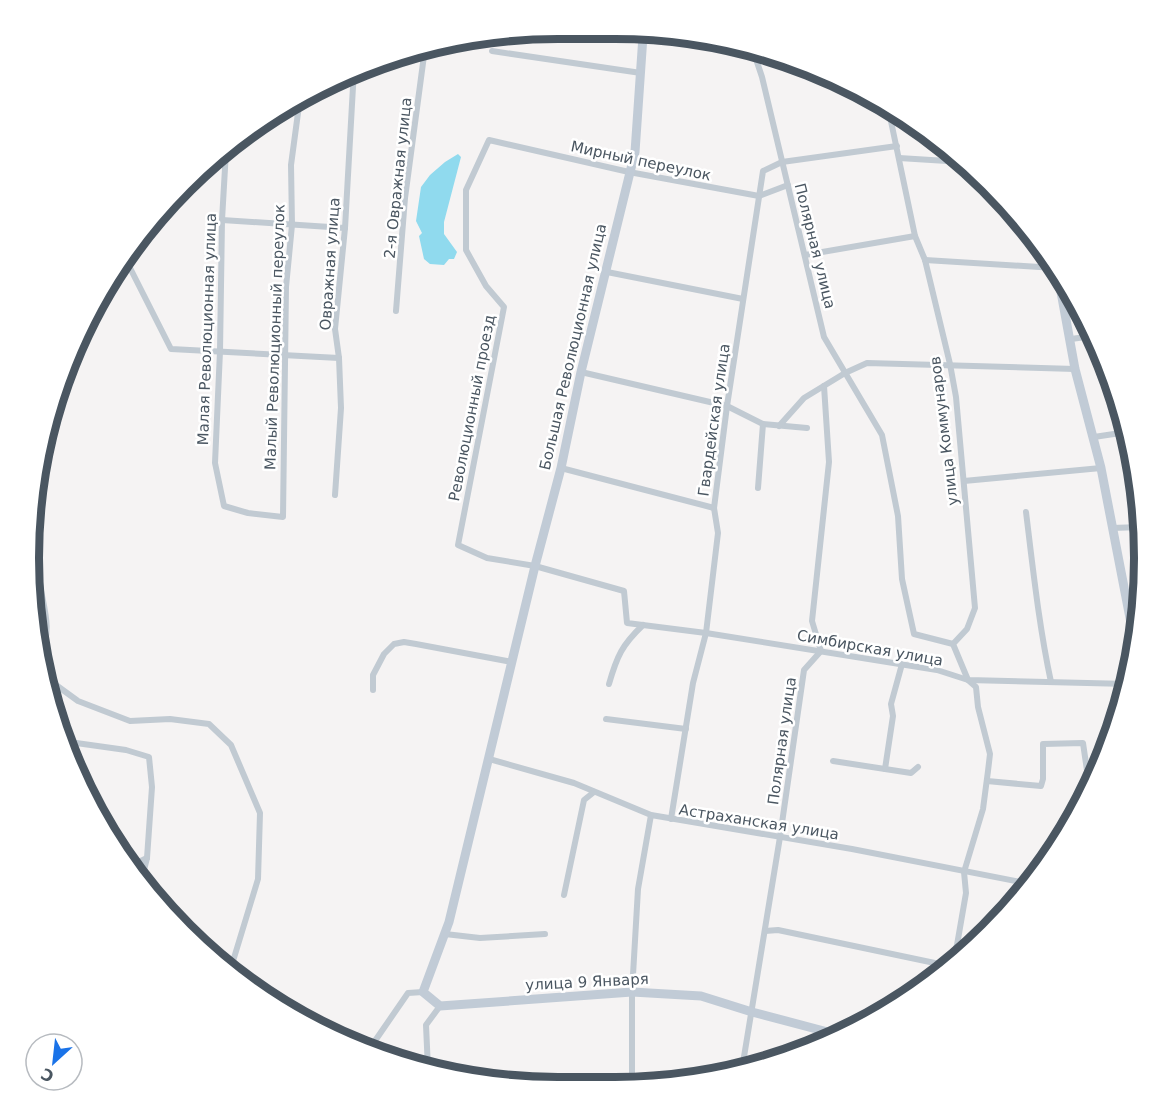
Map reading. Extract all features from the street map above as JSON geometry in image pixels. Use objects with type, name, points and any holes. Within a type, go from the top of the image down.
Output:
[{"type":"street","name":"Большая Революционная улица","points":[[423,992],[445,934],[561,468],[581,372],[635,152],[642,40]]},
{"type":"street","points":[[492,51],[641,73]]},
{"type":"street","name":"2-я Овражная улица","points":[[396,311],[405,198],[423,57]]},
{"type":"street","name":"Полярная улица","points":[[755,59],[824,337],[882,435],[898,516],[902,579],[914,634],[954,644]]},
{"type":"street","name":"Овражная улица","points":[[335,495],[341,408],[335,329],[345,228],[353,82]]},
{"type":"street","name":"Малый Революционный переулок","points":[[224,506],[248,513],[283,517],[286,286],[292,225],[291,165],[299,109]]},
{"type":"street","name":"улица Коммунаров","points":[[891,119],[915,236],[925,260],[950,364],[964,481],[975,608],[967,629],[954,644]]},
{"type":"street","name":"Мирный переулок","points":[[489,141],[629,172],[759,196]]},
{"type":"street","name":"Революционный проезд","points":[[489,141],[466,190],[466,250],[486,286],[504,308],[458,545],[487,558],[535,566]]},
{"type":"street","points":[[782,162],[897,146]]},
{"type":"street","points":[[899,158],[949,161]]},
{"type":"street","name":"Малая Революционная улица","points":[[224,506],[215,463],[225,161]]},
{"type":"street","name":"Гвардейская улица","points":[[671,819],[693,683],[706,633],[718,533],[714,508],[727,406],[763,171],[782,162]]},
{"type":"street","points":[[759,196],[788,185]]},
{"type":"street","points":[[222,220],[345,228]]},
{"type":"street","points":[[805,255],[915,236]]},
{"type":"street","points":[[925,260],[1046,268]]},
{"type":"street","points":[[129,266],[171,350],[339,358]]},
{"type":"street","points":[[607,272],[743,299]]},
{"type":"street","points":[[1062,295],[1075,369],[1101,468],[1130,621]]},
{"type":"street","points":[[1071,339],[1084,337]]},
{"type":"street","points":[[779,426],[804,398],[845,373],[867,363],[1075,369]]},
{"type":"street","points":[[581,372],[727,406],[763,424],[807,429]]},
{"type":"street","points":[[821,651],[812,621],[829,462],[824,386]]},
{"type":"street","points":[[758,488],[763,424]]},
{"type":"street","points":[[1094,437],[1118,433]]},
{"type":"street","points":[[561,468],[714,508]]},
{"type":"street","points":[[964,481],[1101,468]]},
{"type":"street","points":[[1026,512],[1039,625],[1051,682]]},
{"type":"street","points":[[1112,528],[1133,527]]},
{"type":"street","points":[[535,566],[624,591],[627,623],[643,625]]},
{"type":"street","points":[[40,585],[47,631],[45,639]]},
{"type":"street","points":[[609,684],[617,656],[643,625]]},
{"type":"street","name":"Симбирская улица","points":[[643,625],[902,664],[937,670],[968,680],[1118,684]]},
{"type":"street","points":[[373,690],[373,675],[384,654],[393,644],[404,642],[512,662]]},
{"type":"street","points":[[954,644],[968,680],[976,687],[978,708],[990,754],[983,809],[964,872],[966,893],[955,949]]},
{"type":"street","name":"Полярная улица","points":[[744,1060],[780,837],[804,670],[821,651]]},
{"type":"street","points":[[885,769],[893,716],[891,704],[902,664]]},
{"type":"street","points":[[55,684],[78,701],[130,721],[170,719],[208,724],[231,745],[260,813],[258,879],[233,962]]},
{"type":"street","points":[[606,719],[686,729]]},
{"type":"street","points":[[74,743],[126,750],[149,757],[152,787],[147,858],[144,871]]},
{"type":"street","points":[[987,781],[1041,786],[1043,744],[1083,743],[1087,772]]},
{"type":"street","name":"Астраханская улица","points":[[489,759],[574,783],[651,815],[852,849],[1020,882]]},
{"type":"street","points":[[832,761],[911,773],[918,767]]},
{"type":"street","points":[[564,895],[584,800],[594,792]]},
{"type":"street","points":[[632,1076],[632,992],[638,889],[651,815]]},
{"type":"street","points":[[138,862],[147,858]]},
{"type":"street","points":[[765,931],[778,930],[937,965]]},
{"type":"street","points":[[445,934],[480,938],[545,934]]},
{"type":"street","points":[[374,1043],[408,993],[423,992],[440,1006],[426,1025],[428,1060]]},
{"type":"street","name":"улица 9 Января","points":[[440,1006],[632,992],[702,996],[826,1032]]},
{"type":"water","points":[[458,154],[461,157],[444,222],[444,234],[457,252],[454,259],[449,259],[444,265],[430,264],[424,259],[419,236],[422,233],[416,221],[421,187],[430,175]]}]
